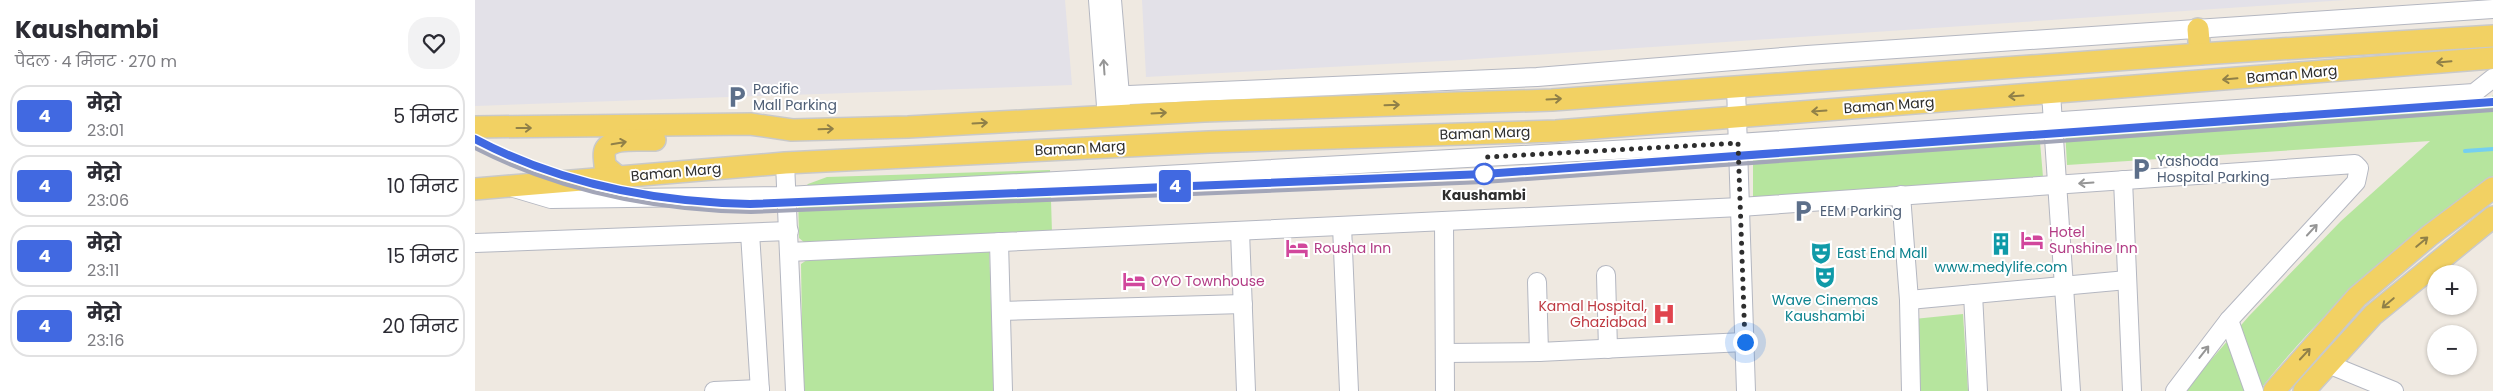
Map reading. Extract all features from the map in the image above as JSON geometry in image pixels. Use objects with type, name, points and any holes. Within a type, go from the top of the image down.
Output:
[{"type":"main road","points":[[2198,29],[2200,54]]},
{"type":"main road","name":"Baman Marg","points":[[475,127],[749,124],[791,130],[908,127],[1114,106],[1327,107],[1552,100],[2200,54],[2493,36]]},
{"type":"main road","name":"Baman Marg","points":[[475,189],[785,163],[1328,138],[1556,131],[2493,58]]},
{"type":"main road","points":[[2122,60],[2153,85]]},
{"type":"main road","points":[[2098,62],[2100,89]]},
{"type":"main road","points":[[1359,106],[1361,137]]},
{"type":"main road","points":[[1327,107],[1328,138]]},
{"type":"main road","points":[[617,176],[605,166],[604,155],[610,145],[617,142],[751,136],[791,130]]},
{"type":"main road","points":[[2274,391],[2357,297],[2429,236],[2493,188]]},
{"type":"main road","points":[[2304,391],[2373,316],[2445,254],[2493,217]]},
{"type":"street","points":[[1099,0],[1114,106]]},
{"type":"street","points":[[1112,0],[1114,106]]},
{"type":"street","points":[[1114,106],[1537,77],[1807,56],[2493,10]]},
{"type":"street","points":[[507,186],[551,199],[787,196],[1738,143],[2474,93],[2493,78]]},
{"type":"street","points":[[1736,87],[1746,391]]},
{"type":"street","points":[[2051,93],[2062,286],[2071,391]]},
{"type":"street","points":[[785,163],[795,391]]},
{"type":"street","points":[[789,252],[1740,207],[2355,164],[2359,168],[2356,182],[2229,320],[2175,391]]},
{"type":"street","points":[[2123,180],[2132,391]]},
{"type":"street","points":[[1901,195],[1909,300],[1911,391]]},
{"type":"street","points":[[1444,221],[1445,391]]},
{"type":"street","points":[[1342,226],[1349,391]]},
{"type":"street","points":[[475,243],[789,231]]},
{"type":"street","points":[[1240,231],[1247,391]]},
{"type":"street","points":[[714,391],[760,390],[750,233]]},
{"type":"street","points":[[999,242],[1003,391]]},
{"type":"street","points":[[1606,275],[1608,349]]},
{"type":"street","points":[[1909,300],[2127,280]]},
{"type":"street","points":[[1537,282],[1539,352]]},
{"type":"street","points":[[1973,294],[1978,391]]},
{"type":"street","points":[[1001,311],[1243,304]]},
{"type":"street","points":[[2229,320],[2253,391]]},
{"type":"street","points":[[1445,353],[1539,352],[1745,342]]},
{"type":"street","points":[[2328,364],[2394,391]]},
{"type":"shaded area","points":[[475,0],[1065,0],[1072,85],[475,106]]},
{"type":"shaded area","points":[[1142,0],[2346,0],[1461,60],[1146,77]]},
{"type":"green space","points":[[2493,95],[2493,176],[2429,223],[2368,275],[2311,331],[2259,391],[2184,391],[2249,316],[2341,221],[2430,141],[2067,165],[2065,129],[2486,106]]},
{"type":"green space","points":[[2039,130],[2043,177],[1753,200],[1753,156],[1901,145]]},
{"type":"green space","points":[[1050,170],[1052,232],[805,243],[799,238],[798,194],[808,184],[827,177]]},
{"type":"green space","points":[[989,245],[994,391],[803,391],[801,264],[817,253]]},
{"type":"green space","points":[[1963,314],[1968,391],[1919,391],[1914,319]]},
{"type":"waterway","points":[[2465,151],[2493,149]]},
{"type":"railway","points":[[475,139],[507,155],[541,168],[609,188],[679,199],[750,204],[1484,173],[2493,102]]},
{"type":"railway","points":[[475,148],[541,176],[610,196],[680,207],[751,212],[1484,182],[2493,110]]},
{"type":"metro line","name":"4","points":[[475,139],[528,163],[622,191],[711,204],[750,204],[1484,174],[2493,102]]},
{"type":"place","name":"Pacific Mall Parking","points":[[737,97]]},
{"type":"place","name":"Yashoda Hospital Parking","points":[[2141,169]]},
{"type":"place","name":"Kaushambi","points":[[1484,174]]},
{"type":"place","name":"EEM Parking","points":[[1803,211]]},
{"type":"place","name":"Hotel Sunshine Inn","points":[[2032,240]]},
{"type":"place","name":"www.medylife.com","points":[[2001,244]]},
{"type":"place","name":"Rousha Inn","points":[[1297,248]]},
{"type":"place","name":"East End Mall","points":[[1821,253]]},
{"type":"place","name":"Wave Cinemas Kaushambi","points":[[1825,277]]},
{"type":"place","name":"OYO Townhouse","points":[[1134,281]]},
{"type":"place","name":"Kamal Hospital, Ghaziabad","points":[[1664,314]]},
{"type":"route","points":[[1484,174],[1487,157],[1738,143],[1745,342]]}]
